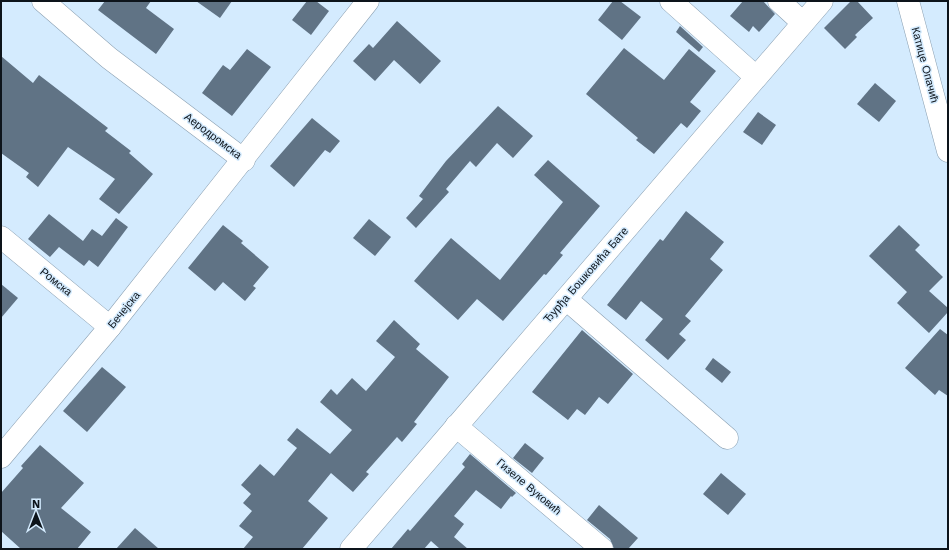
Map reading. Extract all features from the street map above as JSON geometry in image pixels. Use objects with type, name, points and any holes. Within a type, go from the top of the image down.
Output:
[{"type":"street","name":"Аеродромска","points":[[43,1],[109,58],[244,160],[366,2]]},
{"type":"street","points":[[672,1],[756,76]]},
{"type":"street","points":[[778,1],[803,23]]},
{"type":"street","name":"Ђурђа Бошковића Бате","points":[[350,549],[822,1]]},
{"type":"street","name":"Катице Опачић","points":[[908,1],[948,151]]},
{"type":"street","name":"Бечејска","points":[[1,457],[110,327],[244,160]]},
{"type":"street","name":"Ромска","points":[[1,238],[110,327]]},
{"type":"street","points":[[566,299],[727,438]]},
{"type":"street","name":"Гизеле Вуковић","points":[[456,426],[602,549]]},
{"type":"building","points":[[105,1],[151,1],[146,8],[174,29],[156,54],[98,10]]},
{"type":"building","points":[[196,1],[232,1],[220,18]]},
{"type":"building","points":[[307,1],[316,1],[329,11],[311,35],[292,20]]},
{"type":"building","points":[[613,1],[620,1],[641,17],[622,40],[598,20]]},
{"type":"building","points":[[743,1],[763,1],[775,14],[759,32],[753,26],[749,32],[730,16]]},
{"type":"building","points":[[851,1],[857,1],[873,18],[855,35],[857,37],[845,49],[824,28]]},
{"type":"building","points":[[397,21],[441,61],[420,84],[394,60],[375,81],[353,61],[369,44],[373,48]]},
{"type":"building","points":[[680,26],[703,47],[699,52],[676,32]]},
{"type":"building","points":[[624,48],[664,80],[689,49],[716,71],[690,102],[701,111],[687,128],[681,123],[654,154],[636,140],[638,138],[586,94]]},
{"type":"building","points":[[247,49],[271,67],[232,116],[202,93],[223,65],[230,70]]},
{"type":"building","points":[[1,56],[33,83],[39,75],[108,128],[105,131],[131,151],[129,153],[153,174],[119,214],[99,199],[115,179],[68,147],[38,187],[26,177],[29,173],[1,153]]},
{"type":"building","points":[[875,83],[896,101],[879,122],[857,104]]},
{"type":"building","points":[[498,106],[533,136],[513,158],[497,143],[476,167],[470,161],[446,189],[449,192],[416,228],[406,218],[423,199],[419,196],[446,161]]},
{"type":"building","points":[[758,112],[776,125],[762,145],[743,132]]},
{"type":"building","points":[[312,118],[340,141],[330,153],[325,150],[294,187],[270,166]]},
{"type":"building","points":[[548,160],[600,206],[560,253],[563,255],[546,275],[544,274],[503,321],[477,299],[458,320],[414,281],[451,238],[500,280],[563,202],[534,175]]},
{"type":"building","points":[[686,211],[724,242],[710,259],[723,270],[685,316],[691,321],[679,334],[686,340],[668,360],[645,340],[663,319],[641,301],[626,320],[607,305],[660,239],[663,241]]},
{"type":"building","points":[[49,214],[83,241],[92,229],[102,236],[116,218],[128,227],[98,267],[89,260],[84,266],[59,247],[50,257],[28,239]]},
{"type":"building","points":[[369,219],[391,237],[375,256],[353,238]]},
{"type":"building","points":[[223,225],[243,241],[241,243],[269,267],[253,286],[256,288],[245,301],[223,282],[215,291],[188,268]]},
{"type":"building","points":[[899,225],[920,245],[915,250],[943,277],[929,291],[948,308],[948,312],[929,333],[897,303],[907,292],[869,256]]},
{"type":"building","points":[[1,284],[18,298],[1,318]]},
{"type":"building","points":[[394,320],[420,344],[416,349],[449,377],[414,422],[417,424],[402,442],[397,437],[366,472],[369,474],[353,492],[331,473],[308,501],[328,518],[302,549],[243,549],[253,537],[239,526],[252,511],[243,503],[251,494],[241,485],[260,464],[274,476],[297,448],[287,440],[297,428],[330,454],[352,430],[320,402],[331,389],[337,395],[352,378],[366,391],[395,357],[376,341]]},
{"type":"building","points":[[940,329],[948,335],[948,396],[939,390],[935,395],[905,368]]},
{"type":"building","points":[[582,330],[633,374],[608,404],[599,397],[585,415],[577,409],[568,420],[532,392]]},
{"type":"building","points":[[713,358],[731,372],[722,383],[705,369]]},
{"type":"building","points":[[102,367],[126,387],[87,432],[63,411]]},
{"type":"building","points":[[525,443],[544,458],[532,473],[513,458]]},
{"type":"building","points":[[40,445],[84,483],[61,508],[91,532],[77,549],[21,549],[1,531],[1,493],[23,468],[21,466]]},
{"type":"building","points":[[470,454],[516,493],[512,497],[511,496],[501,509],[476,490],[454,516],[464,524],[454,537],[468,549],[440,549],[431,541],[424,549],[391,549],[408,529],[410,531],[465,467],[462,464]]},
{"type":"building","points":[[721,473],[746,494],[728,515],[703,494]]},
{"type":"building","points":[[599,505],[638,538],[628,549],[614,549],[610,539],[587,520]]},
{"type":"building","points":[[135,528],[159,549],[116,549]]}]
